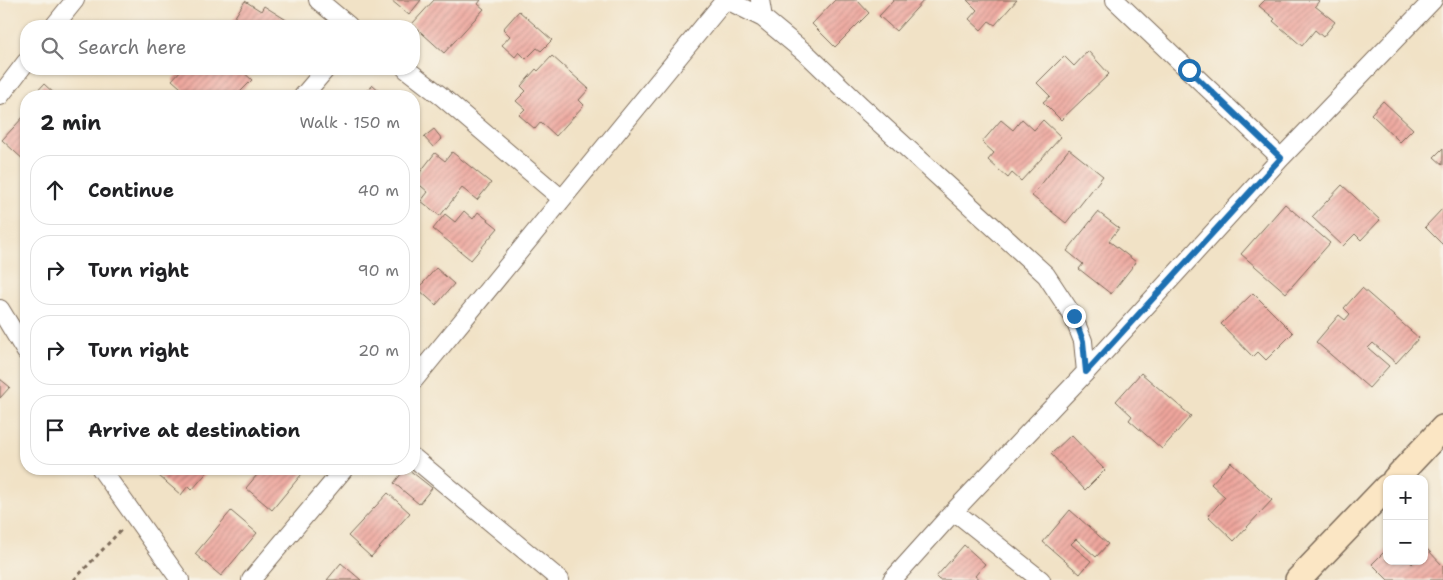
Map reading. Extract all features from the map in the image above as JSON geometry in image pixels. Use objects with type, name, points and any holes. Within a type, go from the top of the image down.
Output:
[{"type":"main road","points":[[1398,475],[1443,428]]},
{"type":"main road","points":[[1298,580],[1383,491]]},
{"type":"street","points":[[59,20],[75,0]]},
{"type":"street","points":[[318,0],[342,20]]},
{"type":"street","points":[[420,373],[726,0],[763,18],[809,56],[1046,275],[1074,316],[1083,341],[1086,372]]},
{"type":"street","points":[[760,0],[763,18]]},
{"type":"street","points":[[1116,0],[1281,158]]},
{"type":"street","points":[[892,580],[954,511],[1086,372],[1281,158],[1433,0]]},
{"type":"street","points":[[0,96],[20,70]]},
{"type":"street","points":[[308,90],[321,75]]},
{"type":"street","points":[[414,75],[562,199]]},
{"type":"street","points":[[0,308],[20,342]]},
{"type":"street","points":[[420,463],[560,580]]},
{"type":"street","points":[[106,475],[180,580]]},
{"type":"street","points":[[251,580],[339,475]]},
{"type":"street","points":[[954,511],[1041,580]]},
{"type":"path","points":[[74,580],[134,517]]},
{"type":"building","points":[[391,0],[421,0],[409,15]]},
{"type":"building","points":[[434,0],[481,0],[478,4],[484,9],[444,53],[420,31],[420,20],[416,20]]},
{"type":"building","points":[[835,0],[857,0],[869,13],[835,47],[812,24]]},
{"type":"building","points":[[894,0],[924,0],[896,31],[879,16]]},
{"type":"building","points":[[967,0],[1017,0],[995,25],[989,21],[981,30],[969,19],[977,10]]},
{"type":"building","points":[[1265,0],[1317,0],[1319,1],[1315,6],[1335,22],[1323,37],[1315,30],[1302,46],[1259,6]]},
{"type":"building","points":[[245,1],[261,11],[264,6],[286,20],[233,20]]},
{"type":"building","points":[[519,11],[552,40],[541,51],[537,48],[526,59],[519,52],[515,57],[502,45],[510,36],[503,29]]},
{"type":"building","points":[[1088,51],[1109,74],[1061,120],[1043,102],[1050,96],[1037,83],[1064,56],[1074,66]]},
{"type":"building","points":[[552,56],[589,89],[579,100],[584,105],[556,136],[541,122],[535,129],[519,115],[525,109],[516,101],[526,91],[521,86],[536,69],[538,71]]},
{"type":"building","points":[[177,75],[247,75],[252,80],[242,90],[183,90],[172,80]]},
{"type":"building","points":[[44,84],[50,90],[38,90]]},
{"type":"building","points":[[373,85],[379,90],[368,90]]},
{"type":"building","points":[[1383,101],[1413,129],[1400,142],[1371,114]]},
{"type":"building","points":[[1022,119],[1034,130],[1043,120],[1061,137],[1021,181],[1012,173],[1008,178],[988,160],[994,153],[982,142],[1001,120],[1013,130]]},
{"type":"building","points":[[20,120],[20,156],[2,140]]},
{"type":"building","points":[[434,129],[442,139],[433,147],[424,137]]},
{"type":"building","points":[[1443,148],[1443,165],[1434,157]]},
{"type":"building","points":[[1069,149],[1103,176],[1066,223],[1032,196]]},
{"type":"building","points":[[452,152],[491,183],[477,200],[462,188],[440,216],[421,201],[428,192],[420,185],[420,172],[435,153],[445,161]]},
{"type":"building","points":[[1342,185],[1380,220],[1361,240],[1355,234],[1343,246],[1312,217]]},
{"type":"building","points":[[1285,204],[1330,243],[1286,293],[1241,254]]},
{"type":"building","points":[[1443,208],[1443,245],[1425,227]]},
{"type":"building","points":[[464,211],[473,219],[478,212],[498,228],[471,260],[433,229],[445,214],[455,222]]},
{"type":"building","points":[[1098,212],[1119,228],[1109,241],[1136,262],[1111,294],[1079,269],[1083,264],[1067,251]]},
{"type":"building","points":[[436,268],[454,284],[436,305],[420,291],[420,287]]},
{"type":"building","points":[[1362,288],[1419,338],[1396,363],[1373,343],[1368,348],[1389,366],[1369,388],[1316,342],[1339,315],[1345,320],[1350,314],[1344,308]]},
{"type":"building","points":[[1253,293],[1293,333],[1266,360],[1258,352],[1253,357],[1221,324]]},
{"type":"building","points":[[1141,373],[1191,416],[1162,449],[1129,420],[1132,416],[1116,401]]},
{"type":"building","points":[[0,379],[10,387],[0,398]]},
{"type":"building","points":[[1071,435],[1105,470],[1085,490],[1051,454]]},
{"type":"building","points":[[1231,462],[1272,500],[1234,541],[1208,516],[1225,497],[1211,484]]},
{"type":"building","points":[[205,475],[192,490],[188,486],[181,495],[159,476]]},
{"type":"building","points":[[257,475],[301,475],[272,510],[246,488]]},
{"type":"building","points":[[400,475],[416,475],[432,488],[419,504],[394,483]]},
{"type":"building","points":[[388,493],[410,513],[371,557],[348,536]]},
{"type":"building","points":[[1070,510],[1108,544],[1096,557],[1076,539],[1071,544],[1091,561],[1080,574],[1043,542]]},
{"type":"building","points":[[231,511],[257,533],[221,576],[195,554]]},
{"type":"building","points":[[964,545],[985,564],[975,576],[980,580],[939,580],[936,577]]},
{"type":"building","points":[[1428,550],[1443,566],[1443,580],[1388,580],[1372,564],[1383,553],[1383,565],[1428,565]]},
{"type":"building","points":[[341,563],[361,580],[327,580]]},
{"type":"route","points":[[1074,316],[1083,341],[1086,372],[1281,158],[1189,70]]}]
